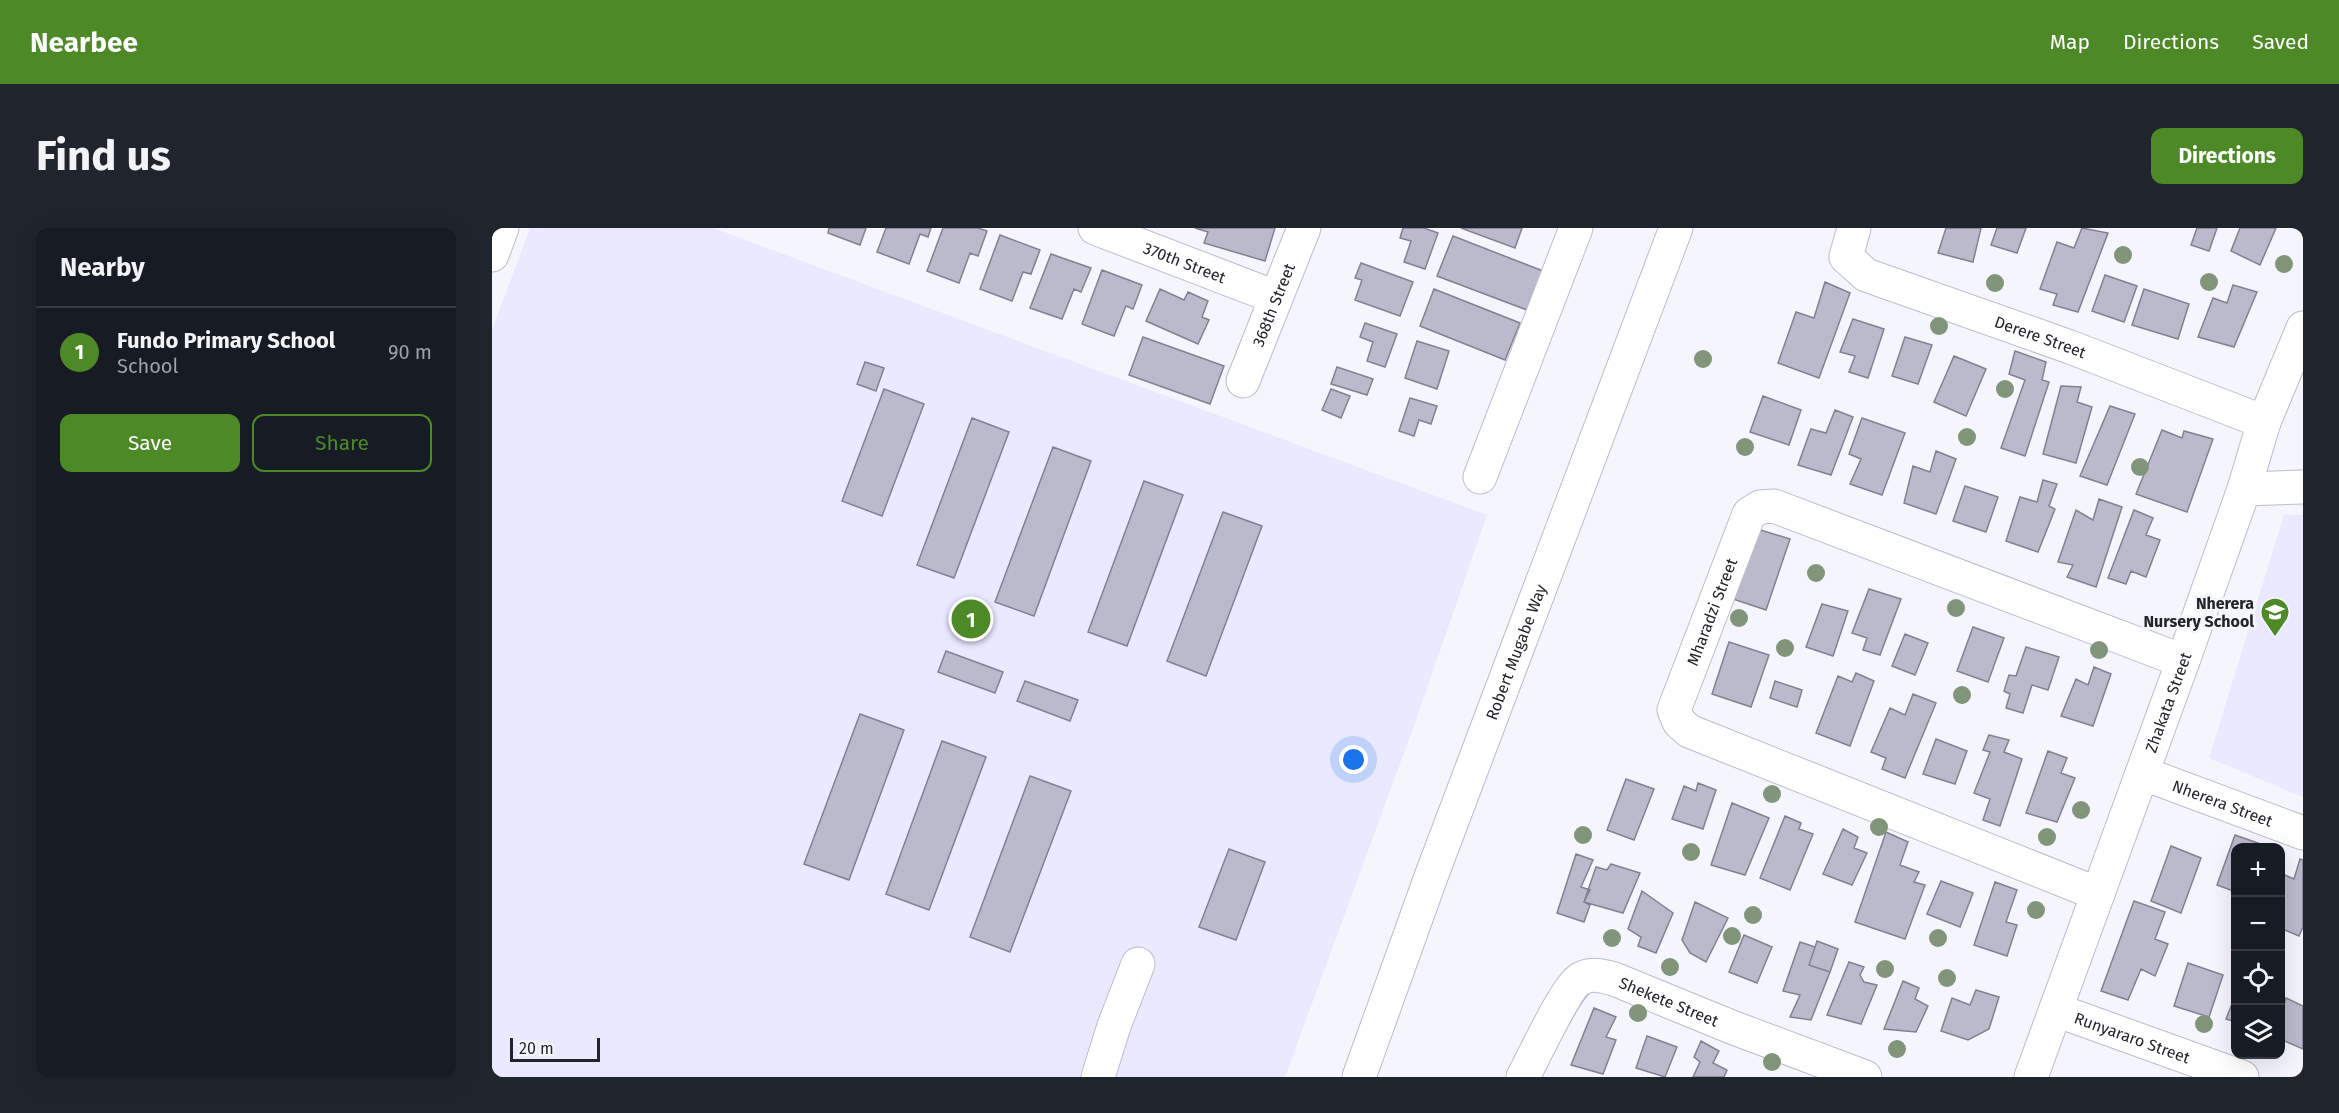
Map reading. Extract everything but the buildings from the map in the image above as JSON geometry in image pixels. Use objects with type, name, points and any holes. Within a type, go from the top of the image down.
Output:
[{"type":"street","points":[[492,255],[502,228]]},
{"type":"street","name":"370th Street","points":[[1095,228],[1275,297]]},
{"type":"street","name":"368th Street","points":[[1243,381],[1304,228]]},
{"type":"street","points":[[1480,477],[1576,228]]},
{"type":"street","name":"Robert Mugabe Way","points":[[1359,1077],[1436,863],[1676,228]]},
{"type":"street","name":"Derere Street","points":[[1854,228],[1846,257],[1866,275],[2070,347],[2264,422]]},
{"type":"street","name":"Zhakata Street","points":[[2031,1077],[2183,661],[2244,489],[2264,422],[2303,328]]},
{"type":"street","points":[[2244,489],[2303,487]]},
{"type":"street","name":"Mharadzi Street","points":[[2098,894],[1689,731],[1679,722],[1674,710],[1749,514],[1760,507],[1774,506],[2183,661]]},
{"type":"street","name":"Nherera Street","points":[[2142,773],[2303,833]]},
{"type":"street","points":[[1098,1077],[1114,1026],[1138,964]]},
{"type":"street","name":"Shekete Street","points":[[1523,1077],[1567,993],[1580,978],[1596,975],[1614,979],[1734,1028],[1865,1077]]},
{"type":"street","name":"Runyararo Street","points":[[2056,1010],[2242,1077]]},
{"type":"shaded area","points":[[530,228],[713,228],[1487,515],[1415,723],[1285,1077],[492,1077],[492,330]]},
{"type":"shaded area","name":"Nherera Nursery School","points":[[2284,515],[2303,515],[2303,797],[2209,758]]},
{"type":"place","name":"Fundo Primary School","points":[[971,619]]},
{"type":"place","name":"Nherera Nursery School","points":[[2275,638]]}]
